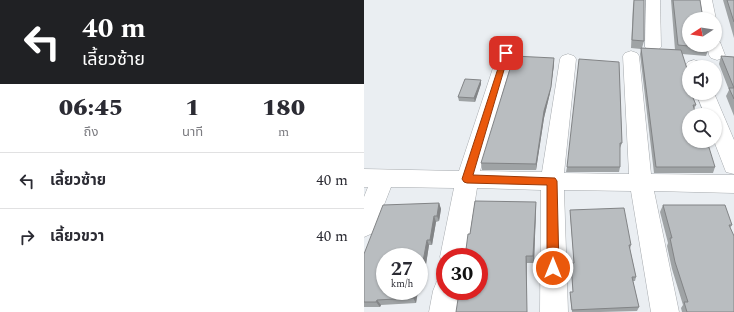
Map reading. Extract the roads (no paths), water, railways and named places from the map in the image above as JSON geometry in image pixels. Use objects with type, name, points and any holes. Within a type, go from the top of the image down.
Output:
[{"type":"street","points":[[653,0],[653,47]]},
{"type":"street","points":[[705,0],[708,12]]},
{"type":"street","points":[[455,248],[467,179],[506,53]]},
{"type":"street","points":[[631,56],[641,183],[666,312]]},
{"type":"street","points":[[554,312],[552,181],[568,59]]},
{"type":"street","points":[[364,226],[373,178],[641,183],[733,183],[722,143]]},
{"type":"street","points":[[443,312],[445,300]]}]
